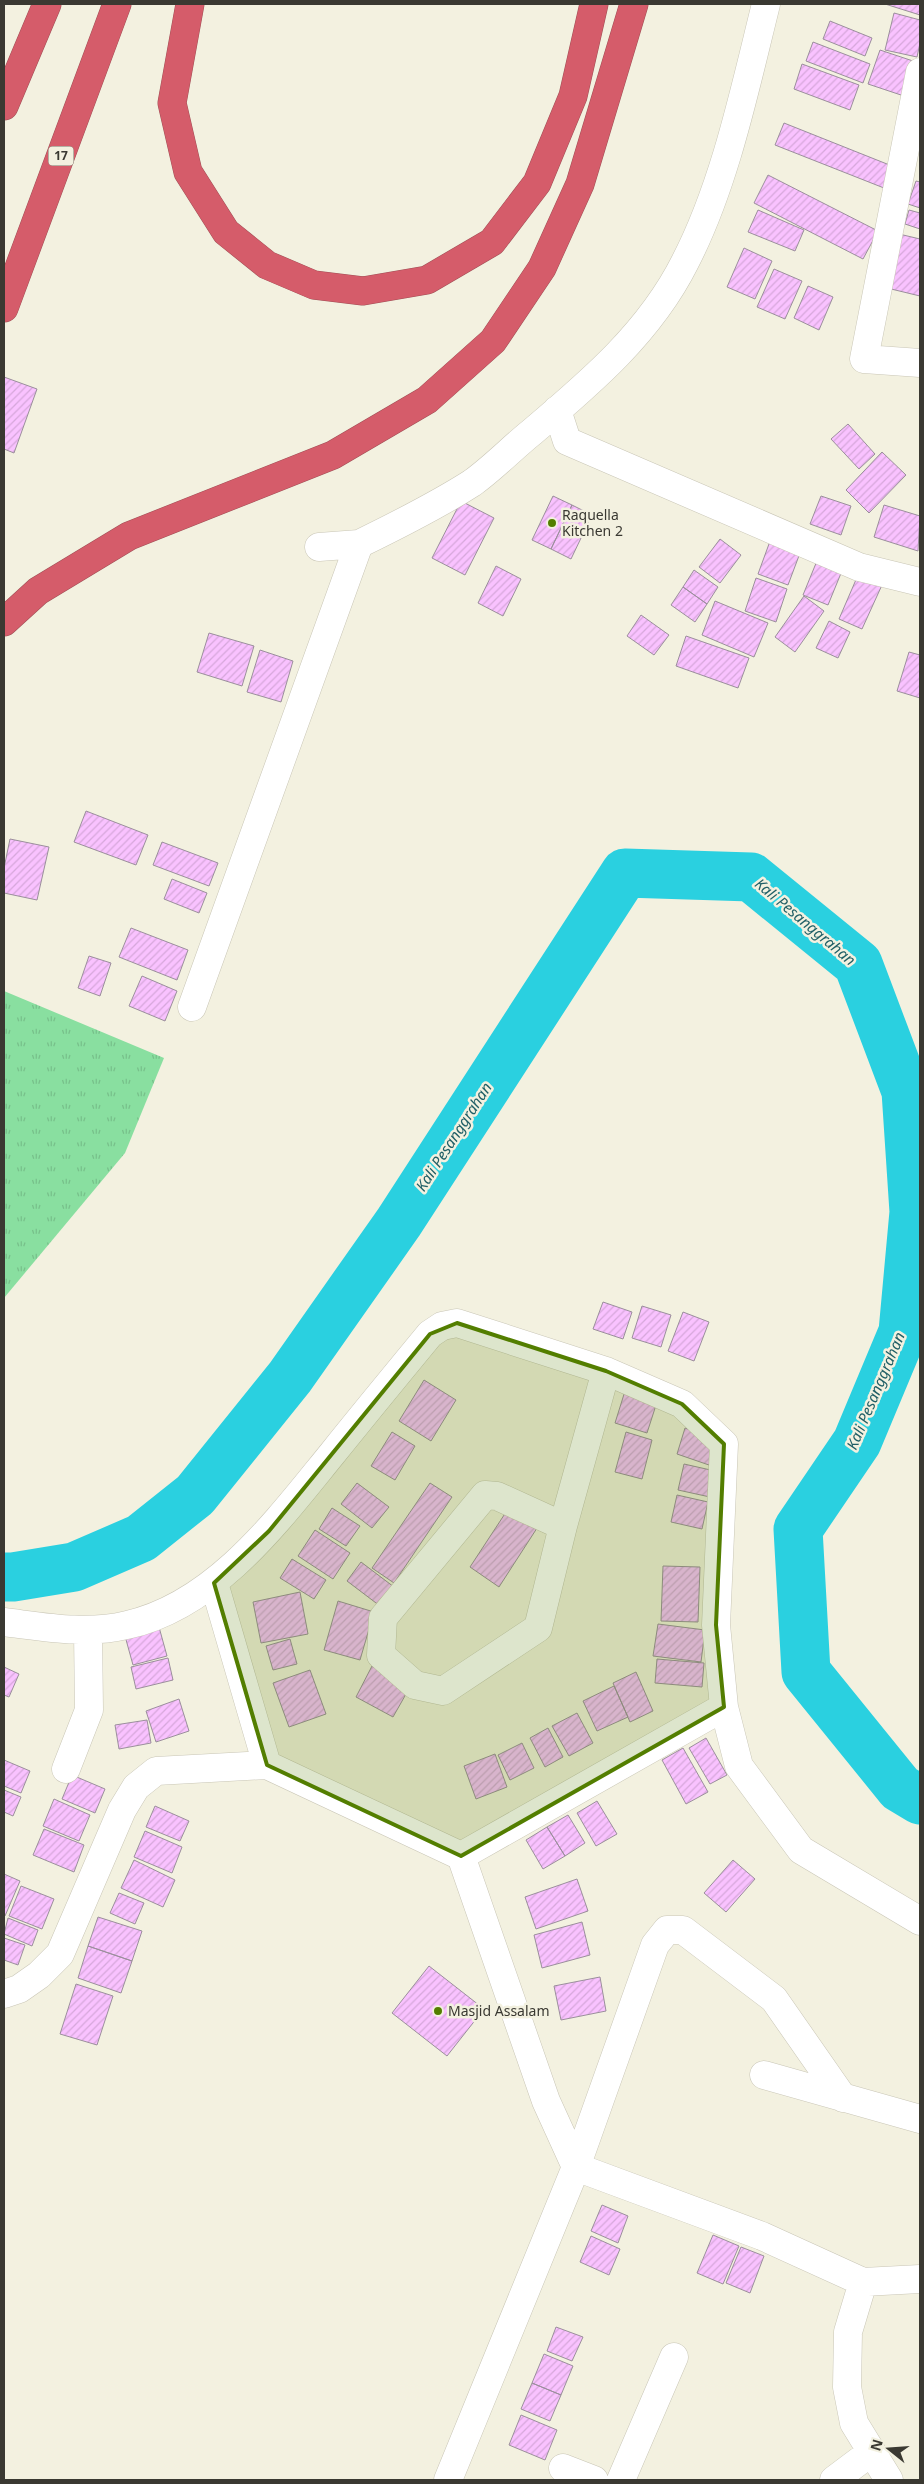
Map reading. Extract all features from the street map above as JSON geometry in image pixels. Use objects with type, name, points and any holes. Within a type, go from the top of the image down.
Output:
[{"type":"highway","points":[[4,106],[47,4]]},
{"type":"highway","name":"17","points":[[4,308],[117,4]]},
{"type":"highway","points":[[190,4],[172,103],[188,172],[226,232],[267,265],[314,285],[363,291],[427,280],[492,242],[537,183],[572,96],[594,4]]},
{"type":"highway","points":[[4,622],[38,591],[128,536],[333,455],[426,400],[494,341],[542,268],[580,184],[634,4]]},
{"type":"street","points":[[319,547],[359,544],[415,517],[473,482],[594,379],[649,322],[685,263],[710,207],[744,93],[766,4]]},
{"type":"street","points":[[920,72],[864,359],[920,364]]},
{"type":"street","points":[[557,410],[568,441],[860,567],[920,582]]},
{"type":"street","points":[[192,1007],[359,544]]},
{"type":"street","points":[[4,1622],[88,1631],[128,1625],[159,1615],[214,1583],[269,1531],[430,1334],[442,1326],[457,1323],[606,1371],[682,1404],[724,1444],[716,1625],[724,1707],[739,1766],[802,1850],[920,1921]]},
{"type":"street","points":[[563,1526],[497,1496],[485,1495],[383,1618],[382,1654],[415,1685],[443,1691],[538,1628],[563,1526],[606,1371]]},
{"type":"street","points":[[214,1583],[268,1765]]},
{"type":"street","points":[[66,1769],[89,1710],[88,1631]]},
{"type":"street","points":[[461,1856],[724,1707]]},
{"type":"street","points":[[4,1994],[19,1989],[39,1975],[60,1954],[122,1810],[136,1787],[156,1771],[268,1765],[461,1856],[546,2101],[576,2167],[762,2236],[863,2282],[920,2279]]},
{"type":"street","points":[[448,2480],[576,2167],[655,1945],[668,1930],[683,1930],[774,1999],[843,2098]]},
{"type":"street","points":[[764,2075],[920,2119]]},
{"type":"street","points":[[863,2282],[848,2332],[847,2388],[854,2423],[870,2453],[889,2480]]},
{"type":"street","points":[[621,2480],[674,2357]]},
{"type":"street","points":[[834,2480],[870,2453]]},
{"type":"street","points":[[563,2468],[594,2480]]},
{"type":"highlighted area","points":[[457,1323],[606,1371],[682,1404],[724,1444],[716,1625],[724,1707],[461,1856],[267,1765],[214,1583],[269,1531],[430,1334]]},
{"type":"green space","points":[[4,991],[164,1058],[125,1153],[4,1298]]},
{"type":"building","points":[[885,4],[920,4],[920,15]]},
{"type":"building","points":[[894,13],[920,20],[920,43],[917,57],[885,50]]},
{"type":"building","points":[[830,21],[872,38],[865,56],[823,39]]},
{"type":"building","points":[[813,42],[870,64],[863,83],[806,61]]},
{"type":"building","points":[[880,50],[919,63],[907,97],[868,84]]},
{"type":"building","points":[[802,64],[859,85],[850,110],[794,89]]},
{"type":"building","points":[[784,123],[892,166],[884,188],[775,145]]},
{"type":"building","points":[[768,175],[878,231],[863,259],[754,203]]},
{"type":"building","points":[[916,181],[920,182],[920,208],[908,204]]},
{"type":"building","points":[[758,210],[804,230],[795,251],[748,232]]},
{"type":"building","points":[[909,210],[920,213],[920,229],[905,224]]},
{"type":"building","points":[[899,234],[920,239],[920,296],[887,288]]},
{"type":"building","points":[[744,248],[772,261],[755,299],[727,287]]},
{"type":"building","points":[[774,269],[802,281],[785,319],[757,307]]},
{"type":"building","points":[[808,286],[833,297],[819,330],[794,318]]},
{"type":"building","points":[[4,377],[37,389],[14,453],[4,449]]},
{"type":"building","points":[[848,424],[875,454],[859,469],[831,439]]},
{"type":"building","points":[[882,452],[906,475],[869,513],[846,490]]},
{"type":"building","name":"Raquella Kitchen 2","points":[[553,496],[572,505],[551,549],[532,540]]},
{"type":"building","points":[[821,496],[851,506],[841,535],[810,524]]},
{"type":"building","points":[[461,501],[494,518],[465,575],[432,558]]},
{"type":"building","points":[[572,505],[592,515],[571,559],[551,549]]},
{"type":"building","points":[[884,505],[920,516],[918,551],[874,537]]},
{"type":"building","points":[[773,533],[803,545],[788,585],[758,574]]},
{"type":"building","points":[[720,539],[741,555],[720,583],[699,567]]},
{"type":"building","points":[[821,551],[846,561],[828,605],[803,595]]},
{"type":"building","points":[[496,566],[521,579],[503,616],[478,603]]},
{"type":"building","points":[[694,570],[718,587],[707,604],[683,587]]},
{"type":"building","points":[[858,575],[882,585],[862,629],[839,619]]},
{"type":"building","points":[[756,578],[787,589],[776,622],[745,611]]},
{"type":"building","points":[[683,587],[707,604],[695,622],[671,605]]},
{"type":"building","points":[[804,596],[824,611],[795,652],[775,637]]},
{"type":"building","points":[[715,601],[768,623],[754,657],[702,635]]},
{"type":"building","points":[[641,615],[669,635],[654,655],[627,636]]},
{"type":"building","points":[[829,621],[850,632],[838,658],[816,648]]},
{"type":"building","points":[[209,633],[254,646],[242,686],[197,672]]},
{"type":"building","points":[[686,636],[749,658],[738,688],[676,666]]},
{"type":"building","points":[[260,650],[293,661],[281,702],[247,692]]},
{"type":"building","points":[[909,652],[920,655],[920,698],[897,691]]},
{"type":"building","points":[[86,811],[148,835],[136,865],[74,842]]},
{"type":"building","points":[[10,839],[49,847],[37,900],[4,893],[4,868]]},
{"type":"building","points":[[162,842],[218,863],[209,886],[153,865]]},
{"type":"building","points":[[172,879],[207,893],[199,913],[164,899]]},
{"type":"building","points":[[131,928],[188,950],[177,980],[119,957]]},
{"type":"building","points":[[89,956],[111,963],[100,996],[78,988]]},
{"type":"building","points":[[142,976],[177,991],[165,1021],[129,1006]]},
{"type":"building","points":[[603,1302],[632,1312],[623,1339],[593,1329]]},
{"type":"building","points":[[642,1306],[671,1315],[661,1347],[632,1338]]},
{"type":"building","points":[[683,1312],[709,1322],[694,1361],[668,1351]]},
{"type":"building","points":[[424,1380],[456,1400],[431,1441],[399,1421]]},
{"type":"building","points":[[625,1391],[657,1402],[647,1433],[615,1423]]},
{"type":"building","points":[[685,1428],[718,1439],[709,1465],[677,1454]]},
{"type":"building","points":[[392,1432],[415,1446],[395,1480],[371,1466]]},
{"type":"building","points":[[626,1432],[652,1440],[642,1479],[615,1472]]},
{"type":"building","points":[[684,1464],[715,1471],[710,1497],[678,1490]]},
{"type":"building","points":[[357,1483],[389,1507],[372,1528],[341,1504]]},
{"type":"building","points":[[430,1483],[452,1497],[394,1583],[372,1568]]},
{"type":"building","points":[[677,1495],[708,1502],[702,1529],[671,1522]]},
{"type":"building","points":[[510,1506],[539,1525],[499,1587],[470,1567]]},
{"type":"building","points":[[332,1508],[360,1526],[346,1546],[319,1529]]},
{"type":"building","points":[[315,1530],[350,1553],[333,1579],[298,1556]]},
{"type":"building","points":[[292,1559],[326,1580],[314,1599],[280,1578]]},
{"type":"building","points":[[361,1562],[394,1587],[380,1606],[347,1581]]},
{"type":"building","points":[[663,1566],[700,1567],[698,1622],[661,1621]]},
{"type":"building","points":[[300,1592],[308,1634],[261,1643],[253,1602]]},
{"type":"building","points":[[338,1601],[374,1612],[360,1660],[324,1650]]},
{"type":"building","points":[[658,1624],[705,1630],[701,1662],[653,1656]]},
{"type":"building","points":[[159,1627],[167,1656],[133,1665],[125,1636]]},
{"type":"building","points":[[290,1639],[297,1664],[273,1670],[266,1646]]},
{"type":"building","points":[[168,1658],[173,1680],[136,1689],[131,1667]]},
{"type":"building","points":[[657,1659],[704,1663],[702,1687],[655,1683]]},
{"type":"building","points":[[372,1666],[410,1687],[393,1717],[356,1697]]},
{"type":"building","points":[[4,1667],[19,1674],[9,1697],[4,1695]]},
{"type":"building","points":[[310,1670],[326,1714],[289,1727],[273,1683]]},
{"type":"building","points":[[636,1672],[653,1711],[630,1722],[613,1683]]},
{"type":"building","points":[[614,1686],[628,1717],[597,1731],[583,1701]]},
{"type":"building","points":[[179,1699],[189,1731],[156,1742],[146,1711]]},
{"type":"building","points":[[577,1713],[593,1743],[569,1756],[552,1726]]},
{"type":"building","points":[[147,1720],[151,1743],[119,1749],[115,1725]]},
{"type":"building","points":[[548,1728],[563,1757],[545,1767],[530,1738]]},
{"type":"building","points":[[706,1738],[727,1775],[710,1784],[689,1748]]},
{"type":"building","points":[[522,1743],[534,1768],[510,1780],[498,1755]]},
{"type":"building","points":[[683,1748],[708,1792],[686,1804],[662,1760]]},
{"type":"building","points":[[495,1754],[507,1787],[476,1799],[464,1766]]},
{"type":"building","points":[[4,1760],[30,1771],[21,1793],[4,1786]]},
{"type":"building","points":[[72,1775],[105,1789],[95,1813],[62,1799]]},
{"type":"building","points":[[4,1790],[21,1797],[13,1816],[4,1812]]},
{"type":"building","points":[[54,1799],[90,1815],[79,1841],[43,1826]]},
{"type":"building","points":[[597,1801],[617,1834],[596,1846],[577,1813]]},
{"type":"building","points":[[155,1806],[189,1821],[180,1841],[146,1827]]},
{"type":"building","points":[[568,1815],[585,1843],[565,1856],[547,1827]]},
{"type":"building","points":[[547,1827],[565,1856],[543,1869],[526,1840]]},
{"type":"building","points":[[44,1829],[84,1845],[74,1872],[33,1855]]},
{"type":"building","points":[[145,1831],[182,1847],[172,1873],[134,1857]]},
{"type":"building","points":[[134,1860],[175,1880],[163,1907],[121,1888]]},
{"type":"building","points":[[733,1860],[755,1879],[726,1912],[704,1893]]},
{"type":"building","points":[[4,1874],[20,1881],[5,1916],[4,1916]]},
{"type":"building","points":[[577,1879],[588,1911],[536,1929],[525,1897]]},
{"type":"building","points":[[21,1886],[54,1899],[42,1929],[9,1916]]},
{"type":"building","points":[[119,1893],[144,1903],[135,1924],[110,1913]]},
{"type":"building","points":[[98,1917],[142,1931],[132,1961],[88,1946]]},
{"type":"building","points":[[8,1918],[38,1930],[32,1946],[4,1934]]},
{"type":"building","points":[[582,1922],[590,1955],[542,1968],[534,1935]]},
{"type":"building","points":[[4,1938],[25,1945],[18,1965],[4,1960]]},
{"type":"building","points":[[88,1946],[132,1961],[121,1993],[78,1978]]},
{"type":"building","name":"Masjid Assalam","points":[[429,1966],[484,2009],[447,2056],[392,2013]]},
{"type":"building","points":[[600,1977],[606,2011],[561,2020],[554,1986]]},
{"type":"building","points":[[76,1984],[113,1996],[97,2045],[60,2034]]},
{"type":"building","points":[[602,2205],[628,2216],[618,2243],[591,2231]]},
{"type":"building","points":[[713,2235],[739,2246],[723,2284],[697,2273]]},
{"type":"building","points":[[591,2236],[620,2249],[609,2275],[580,2262]]},
{"type":"building","points":[[741,2247],[764,2256],[750,2293],[726,2283]]},
{"type":"building","points":[[556,2327],[583,2337],[572,2361],[547,2351]]},
{"type":"building","points":[[544,2354],[573,2366],[561,2395],[532,2383]]},
{"type":"building","points":[[532,2383],[561,2395],[550,2421],[521,2409]]},
{"type":"building","points":[[521,2415],[557,2430],[545,2460],[509,2445]]},
{"type":"waterway","name":"Kali Pesanggrahan","points":[[4,1577],[74,1567],[141,1538],[195,1495],[290,1377],[399,1222],[625,873],[751,877],[858,964],[906,1091],[914,1212],[903,1332],[857,1442],[798,1529],[806,1672],[900,1788],[920,1800]]},
{"type":"place","name":"Raquella Kitchen 2","points":[[552,523]]},
{"type":"place","name":"Masjid Assalam","points":[[438,2011]]}]
